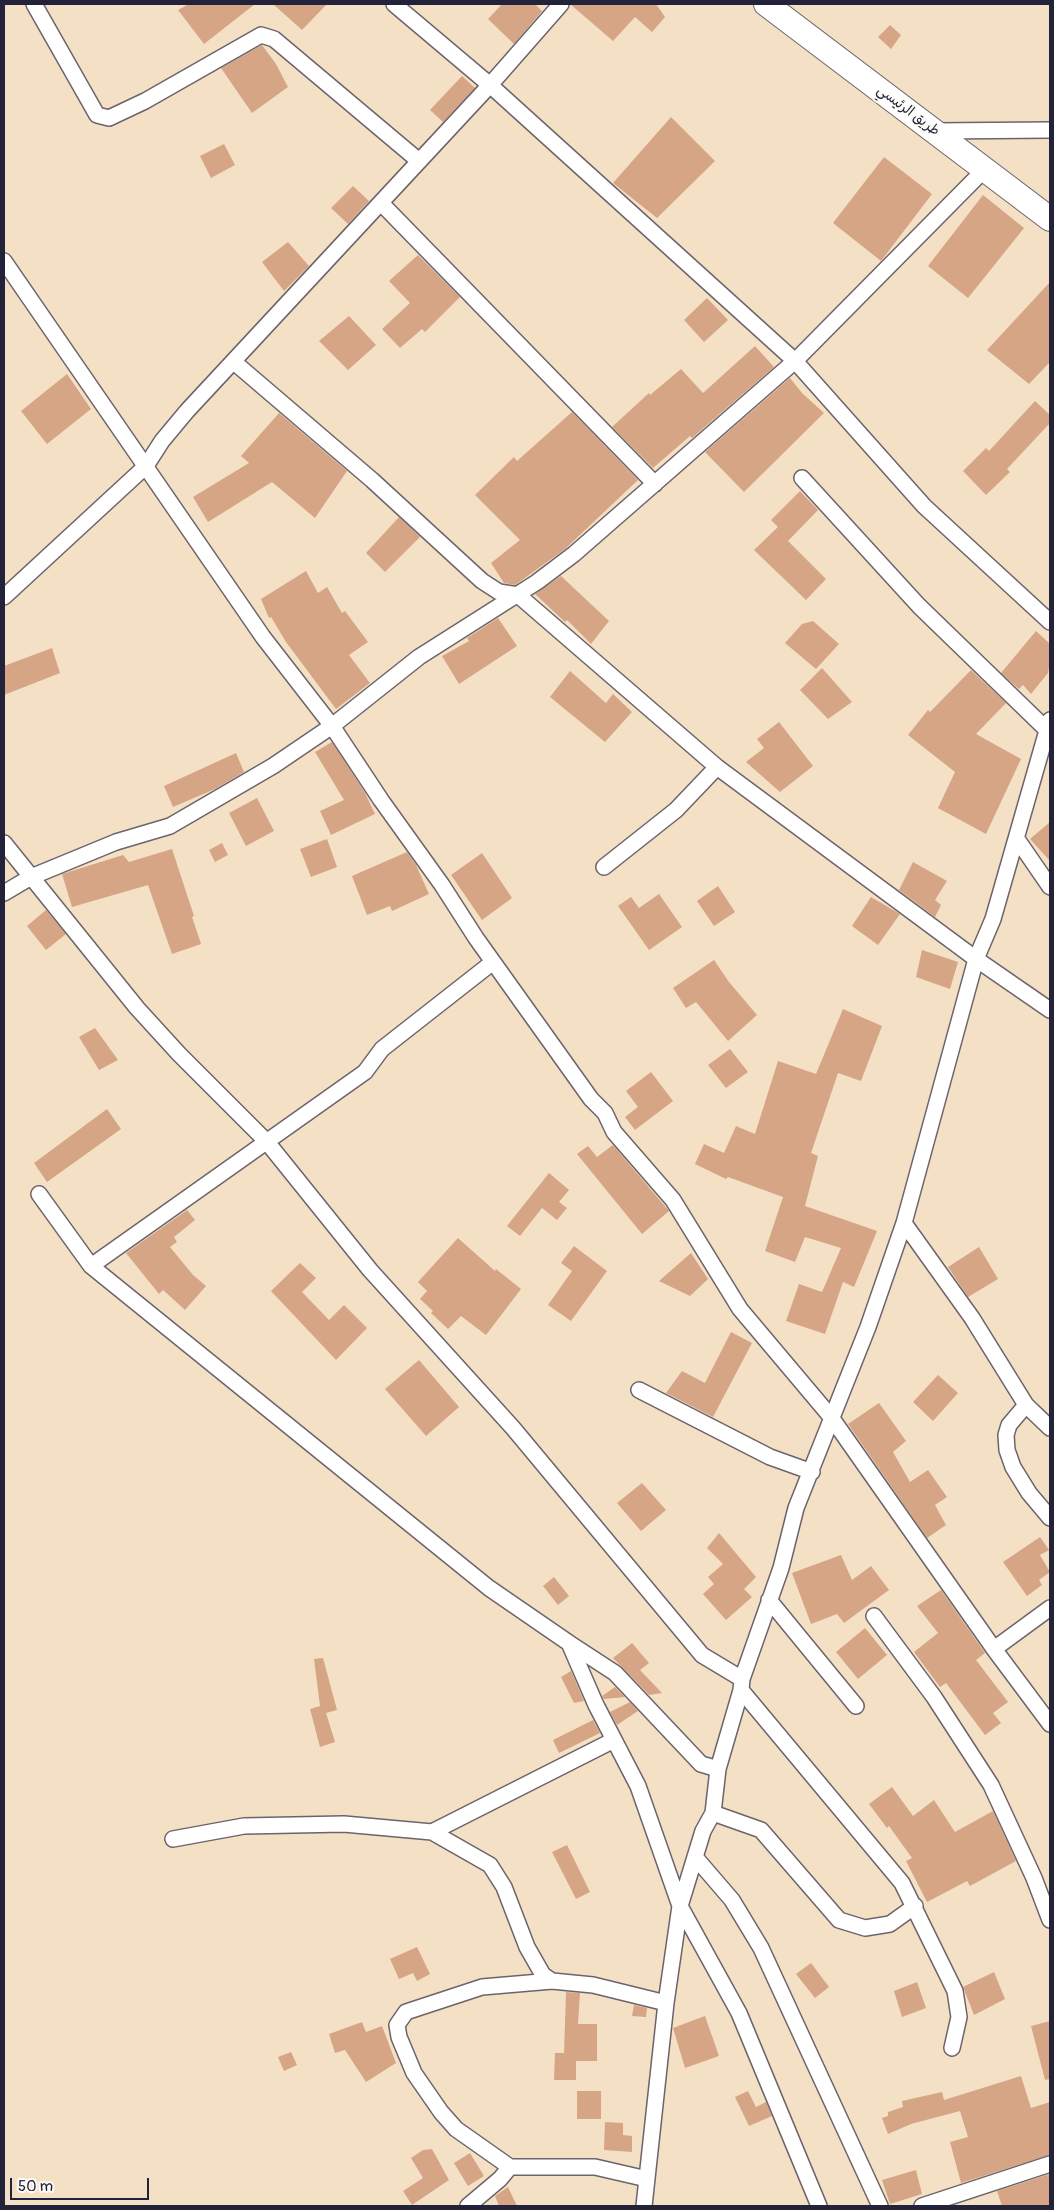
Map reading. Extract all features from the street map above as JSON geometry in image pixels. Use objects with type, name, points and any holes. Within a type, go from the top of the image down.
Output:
[{"type":"main road","name":"طريق الرئيسي","points":[[766,4],[1050,219]]},
{"type":"street","points":[[34,4],[98,115],[109,118],[145,101],[261,36],[274,39],[419,161]]},
{"type":"street","points":[[394,4],[490,85],[795,361],[924,506],[1050,622]]},
{"type":"street","points":[[4,597],[146,466],[162,441],[186,411],[234,362],[490,85],[561,4]]},
{"type":"street","points":[[935,132],[1050,130]]},
{"type":"street","points":[[4,893],[31,877],[116,842],[170,826],[273,766],[332,726],[418,657],[518,595],[574,554],[795,361],[984,170]]},
{"type":"street","points":[[381,203],[655,484]]},
{"type":"street","points":[[4,261],[263,637],[332,726],[493,962],[591,1099],[605,1113],[614,1132],[674,1200],[740,1309],[831,1417],[994,1649],[1050,1724]]},
{"type":"street","points":[[234,362],[372,480],[482,581],[499,592],[518,595],[717,767],[976,959],[1048,1006],[1050,1010]]},
{"type":"street","points":[[644,2206],[666,2003],[680,1906],[704,1831],[713,1813],[718,1769],[742,1684],[781,1568],[796,1508],[812,1472],[831,1417],[868,1327],[904,1223],[976,959],[993,919],[1049,725],[919,606],[802,478]]},
{"type":"street","points":[[604,867],[676,810],[717,767]]},
{"type":"street","points":[[1016,839],[1050,887]]},
{"type":"street","points":[[4,843],[137,1008],[179,1054],[267,1142],[370,1270],[513,1428],[702,1655],[742,1684],[902,1883],[915,1906],[955,1991],[959,2017],[952,2048]]},
{"type":"street","points":[[91,1266],[365,1072],[382,1049],[493,962]]},
{"type":"street","points":[[39,1194],[91,1266],[489,1588],[615,1673],[701,1764],[718,1769]]},
{"type":"street","points":[[904,1223],[972,1318],[1026,1405],[1050,1428]]},
{"type":"street","points":[[639,1390],[770,1457],[812,1472]]},
{"type":"street","points":[[1026,1405],[1009,1424],[1006,1435],[1007,1450],[1013,1467],[1029,1493],[1050,1518]]},
{"type":"street","points":[[769,1600],[856,1706]]},
{"type":"street","points":[[994,1649],[1050,1608]]},
{"type":"street","points":[[874,1616],[934,1697],[992,1785],[1034,1878],[1050,1920]]},
{"type":"street","points":[[569,1643],[614,1740],[638,1786],[680,1906],[739,2013],[819,2206]]},
{"type":"street","points":[[432,1832],[614,1740]]},
{"type":"street","points":[[713,1813],[761,1830],[839,1920],[865,1928],[890,1924],[915,1906]]},
{"type":"street","points":[[173,1839],[244,1826],[344,1824],[432,1832],[490,1865],[504,1887],[536,1965],[543,1975],[552,1981]]},
{"type":"street","points":[[695,1857],[732,1900],[761,1948],[880,2206]]},
{"type":"street","points":[[646,2179],[595,2167],[510,2167],[456,2129],[441,2112],[414,2073],[399,2037],[397,2025],[406,2012],[482,1987],[552,1981],[593,1985],[666,2003]]},
{"type":"street","points":[[922,2206],[1050,2164]]},
{"type":"street","points":[[468,2206],[500,2179],[510,2167]]},
{"type":"building","points":[[189,4],[255,4],[204,44],[178,10]]},
{"type":"building","points":[[273,4],[327,4],[302,30]]},
{"type":"building","points":[[502,4],[535,4],[542,11],[514,44],[488,19]]},
{"type":"building","points":[[570,4],[656,4],[665,17],[652,32],[635,17],[613,41]]},
{"type":"building","points":[[890,25],[901,35],[891,49],[878,37]]},
{"type":"building","points":[[262,45],[276,64],[288,87],[252,113],[221,68]]},
{"type":"building","points":[[462,76],[475,88],[443,122],[430,110]]},
{"type":"building","points":[[671,117],[715,161],[657,218],[613,183]]},
{"type":"building","points":[[224,144],[235,165],[211,178],[200,156]]},
{"type":"building","points":[[884,157],[932,194],[881,261],[833,223]]},
{"type":"building","points":[[353,186],[369,201],[348,224],[331,208]]},
{"type":"building","points":[[983,195],[1024,228],[968,298],[928,266]]},
{"type":"building","points":[[288,242],[309,266],[284,291],[262,262]]},
{"type":"building","points":[[418,255],[460,297],[425,332],[422,329],[400,348],[382,329],[410,303],[389,281]]},
{"type":"building","points":[[1050,282],[1050,362],[1029,384],[987,350]]},
{"type":"building","points":[[707,298],[728,320],[704,342],[684,320]]},
{"type":"building","points":[[349,316],[376,345],[348,370],[319,341]]},
{"type":"building","points":[[755,346],[774,367],[692,438],[690,436],[653,468],[612,427],[649,393],[650,395],[681,369],[703,393]]},
{"type":"building","points":[[67,374],[91,409],[47,444],[21,411]]},
{"type":"building","points":[[790,378],[802,393],[824,413],[744,492],[705,452]]},
{"type":"building","points":[[1035,401],[1050,415],[1050,423],[1007,469],[1010,472],[986,495],[963,471],[986,448],[989,451]]},
{"type":"building","points":[[572,412],[638,480],[565,549],[515,585],[504,583],[491,563],[520,540],[475,495],[514,457],[517,461]]},
{"type":"building","points":[[279,413],[347,471],[315,518],[272,482],[208,522],[193,497],[249,463],[241,456]]},
{"type":"building","points":[[800,491],[818,510],[788,541],[826,579],[806,600],[754,550],[778,527],[771,520]]},
{"type":"building","points":[[399,517],[420,537],[385,572],[366,553]]},
{"type":"building","points":[[306,571],[318,593],[327,587],[342,613],[345,611],[368,642],[349,655],[370,683],[336,709],[286,642],[271,617],[269,618],[261,599]]},
{"type":"building","points":[[561,576],[609,621],[591,644],[567,620],[565,622],[535,594]]},
{"type":"building","points":[[498,618],[517,646],[459,684],[442,656],[469,641],[467,638]]},
{"type":"building","points":[[813,621],[839,644],[816,669],[785,643],[802,624]]},
{"type":"building","points":[[1036,631],[1050,644],[1050,661],[1048,673],[1031,694],[1023,685],[1019,689],[1001,673]]},
{"type":"building","points":[[52,648],[60,673],[4,695],[4,666]]},
{"type":"building","points":[[822,668],[852,702],[828,719],[800,690]]},
{"type":"building","points":[[971,670],[1006,703],[976,734],[1021,759],[986,834],[938,808],[955,772],[908,735],[928,710],[930,712]]},
{"type":"building","points":[[570,671],[606,703],[613,694],[632,712],[605,742],[550,697]]},
{"type":"building","points":[[779,722],[813,766],[780,792],[746,762],[764,748],[757,739]]},
{"type":"building","points":[[332,742],[365,793],[375,814],[331,835],[320,811],[344,800],[315,752]]},
{"type":"building","points":[[236,753],[244,772],[215,789],[173,807],[164,786]]},
{"type":"building","points":[[257,798],[274,831],[246,846],[229,813]]},
{"type":"building","points":[[1050,822],[1050,861],[1030,839]]},
{"type":"building","points":[[327,839],[337,867],[311,877],[300,849]]},
{"type":"building","points":[[222,843],[228,855],[215,862],[209,850]]},
{"type":"building","points":[[172,849],[201,944],[172,954],[148,885],[72,907],[62,874],[123,855],[129,862]]},
{"type":"building","points":[[407,852],[416,865],[429,894],[392,911],[390,906],[367,915],[352,876]]},
{"type":"building","points":[[482,853],[512,898],[482,920],[451,875]]},
{"type":"building","points":[[913,862],[947,881],[935,900],[941,905],[935,917],[899,890]]},
{"type":"building","points":[[718,886],[735,912],[714,926],[697,901]]},
{"type":"building","points":[[659,894],[682,927],[649,950],[618,906],[631,897],[639,908]]},
{"type":"building","points":[[871,897],[900,914],[878,945],[852,926]]},
{"type":"building","points":[[46,910],[66,934],[46,950],[27,926]]},
{"type":"building","points":[[922,950],[958,962],[950,989],[916,977]]},
{"type":"building","points":[[714,960],[729,982],[757,1015],[728,1041],[696,1002],[686,1008],[673,988]]},
{"type":"building","points":[[843,1009],[882,1026],[861,1081],[838,1073],[811,1153],[818,1156],[805,1206],[877,1231],[854,1287],[843,1282],[825,1334],[786,1321],[799,1284],[822,1292],[841,1248],[805,1237],[795,1262],[765,1251],[783,1197],[728,1177],[726,1179],[695,1164],[704,1144],[724,1153],[736,1126],[755,1134],[778,1061],[816,1074]]},
{"type":"building","points":[[95,1028],[118,1060],[99,1070],[79,1037]]},
{"type":"building","points":[[730,1049],[748,1072],[726,1088],[708,1065]]},
{"type":"building","points":[[651,1072],[673,1101],[635,1130],[625,1117],[638,1107],[626,1091]]},
{"type":"building","points":[[107,1109],[121,1129],[47,1182],[34,1163]]},
{"type":"building","points":[[613,1145],[669,1211],[642,1234],[577,1154],[588,1146],[597,1157]]},
{"type":"building","points":[[549,1173],[569,1190],[559,1202],[567,1208],[557,1220],[542,1208],[520,1236],[507,1226]]},
{"type":"building","points":[[187,1210],[195,1220],[174,1237],[177,1242],[170,1247],[193,1275],[206,1286],[185,1310],[163,1290],[159,1294],[126,1253]]},
{"type":"building","points":[[458,1238],[495,1271],[496,1269],[521,1289],[486,1335],[461,1316],[448,1329],[431,1313],[433,1311],[420,1299],[427,1291],[418,1282]]},
{"type":"building","points":[[574,1246],[607,1271],[571,1321],[548,1305],[572,1271],[561,1263]]},
{"type":"building","points":[[979,1247],[998,1279],[968,1297],[948,1267]]},
{"type":"building","points":[[691,1253],[708,1279],[690,1296],[659,1281]]},
{"type":"building","points":[[300,1263],[316,1278],[302,1292],[329,1320],[344,1305],[367,1328],[336,1360],[271,1291]]},
{"type":"building","points":[[731,1332],[752,1343],[713,1417],[666,1393],[682,1371],[705,1383]]},
{"type":"building","points":[[419,1360],[459,1407],[426,1436],[385,1389]]},
{"type":"building","points":[[938,1375],[958,1393],[933,1421],[913,1402]]},
{"type":"building","points":[[879,1403],[906,1441],[893,1452],[910,1482],[928,1470],[947,1497],[935,1505],[946,1525],[927,1538],[848,1424]]},
{"type":"building","points":[[642,1483],[666,1510],[641,1531],[617,1503]]},
{"type":"building","points":[[719,1533],[756,1577],[744,1589],[752,1597],[726,1620],[703,1594],[714,1584],[708,1577],[723,1564],[707,1548]]},
{"type":"building","points":[[1040,1537],[1049,1550],[1040,1555],[1050,1572],[1039,1580],[1042,1585],[1027,1596],[1003,1562]]},
{"type":"building","points":[[841,1555],[852,1580],[871,1566],[889,1590],[844,1623],[837,1614],[811,1624],[792,1573]]},
{"type":"building","points":[[554,1577],[569,1596],[558,1605],[543,1586]]},
{"type":"building","points":[[941,1590],[985,1653],[976,1660],[1008,1702],[993,1713],[1001,1723],[985,1735],[946,1683],[940,1687],[914,1652],[938,1633],[917,1606]]},
{"type":"building","points":[[865,1628],[887,1655],[858,1679],[836,1652]]},
{"type":"building","points":[[632,1643],[649,1663],[640,1670],[662,1693],[649,1695],[613,1658]]},
{"type":"building","points":[[323,1658],[337,1710],[326,1713],[335,1742],[320,1747],[310,1709],[320,1706],[314,1659]]},
{"type":"building","points":[[571,1671],[584,1701],[574,1703],[561,1677]]},
{"type":"building","points":[[615,1687],[625,1697],[604,1699],[602,1696]]},
{"type":"building","points":[[630,1702],[638,1711],[617,1725],[610,1712]]},
{"type":"building","points":[[593,1720],[600,1733],[559,1753],[553,1740]]},
{"type":"building","points":[[892,1787],[913,1816],[934,1800],[955,1832],[993,1811],[1016,1861],[970,1886],[967,1881],[927,1902],[906,1861],[912,1858],[889,1826],[887,1828],[869,1804]]},
{"type":"building","points":[[567,1845],[590,1892],[576,1899],[552,1852]]},
{"type":"building","points":[[417,1947],[430,1974],[417,1981],[413,1973],[399,1979],[390,1959]]},
{"type":"building","points":[[811,1963],[829,1987],[815,1998],[796,1974]]},
{"type":"building","points":[[994,1972],[1005,1999],[974,2015],[963,1987]]},
{"type":"building","points":[[917,1982],[926,2008],[902,2017],[894,1991]]},
{"type":"building","points":[[566,1992],[580,1993],[578,2024],[597,2024],[597,2061],[576,2061],[576,2080],[554,2080],[555,2053],[564,2053]]},
{"type":"building","points":[[634,2005],[647,2008],[646,2017],[632,2016]]},
{"type":"building","points":[[705,2016],[719,2056],[685,2068],[673,2028]]},
{"type":"building","points":[[1050,2021],[1050,2079],[1045,2080],[1031,2026]]},
{"type":"building","points":[[362,2022],[366,2032],[382,2026],[396,2063],[366,2082],[345,2050],[335,2053],[329,2034]]},
{"type":"building","points":[[291,2052],[297,2065],[284,2071],[278,2057]]},
{"type":"building","points":[[1021,2076],[1031,2108],[1050,2102],[1050,2155],[961,2183],[950,2142],[968,2137],[960,2111],[911,2124],[888,2134],[882,2118],[888,2116],[888,2112],[903,2107],[902,2101],[942,2092],[944,2100]]},
{"type":"building","points":[[577,2091],[601,2091],[601,2119],[577,2119]]},
{"type":"building","points":[[748,2091],[756,2107],[766,2102],[772,2116],[749,2126],[735,2097]]},
{"type":"building","points":[[605,2122],[623,2123],[623,2135],[632,2136],[632,2152],[604,2150]]},
{"type":"building","points":[[432,2149],[449,2180],[412,2205],[403,2191],[423,2178],[411,2158],[423,2150]]},
{"type":"building","points":[[470,2153],[484,2176],[468,2186],[454,2163]]},
{"type":"building","points":[[916,2170],[922,2194],[890,2204],[882,2180]]},
{"type":"building","points":[[1050,2174],[1050,2206],[1002,2206],[997,2191]]},
{"type":"building","points":[[508,2187],[517,2206],[499,2206],[495,2196]]}]
